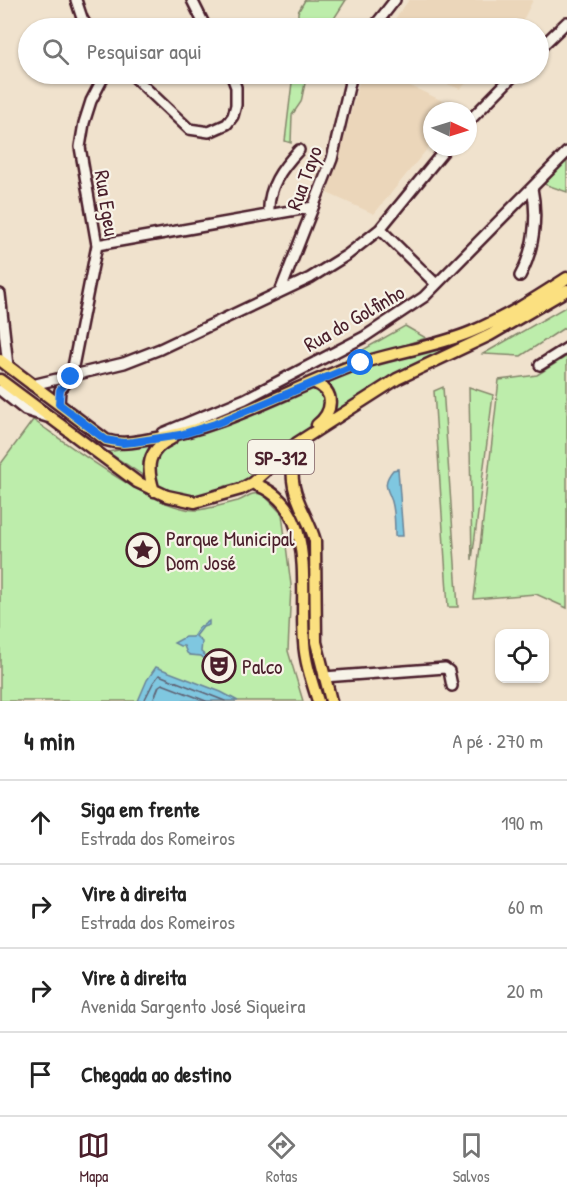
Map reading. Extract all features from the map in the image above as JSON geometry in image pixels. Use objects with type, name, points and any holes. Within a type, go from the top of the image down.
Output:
[{"type":"main road","name":"SP-312","points":[[4,363],[106,440],[123,443],[149,440],[180,435],[215,424],[361,363],[444,342],[471,332],[502,317],[567,278]]},
{"type":"main road","name":"SP-312","points":[[0,380],[137,482],[167,496],[195,502],[241,489],[252,483],[297,443],[397,379],[490,335],[567,290]]},
{"type":"main road","points":[[315,383],[323,386],[328,393],[329,411],[323,420],[297,443],[293,467],[294,488],[315,541],[315,633],[318,657],[331,701]]},
{"type":"main road","points":[[154,491],[149,469],[154,450],[180,435]]},
{"type":"main road","points":[[252,483],[275,494],[291,511],[298,530],[306,661],[318,701]]},
{"type":"main road","points":[[275,494],[286,488],[294,488]]},
{"type":"street","points":[[76,0],[82,18]]},
{"type":"street","points":[[192,0],[201,18]]},
{"type":"street","points":[[381,18],[395,0]]},
{"type":"street","points":[[549,39],[567,22]]},
{"type":"street","name":"Rua Egeu","points":[[59,404],[60,390],[71,377],[97,245],[80,147],[84,123],[100,84]]},
{"type":"street","points":[[142,84],[189,129],[209,132],[227,124],[233,116],[236,105],[235,84]]},
{"type":"street","name":"Rua Tayo","points":[[280,292],[332,159],[350,84]]},
{"type":"street","points":[[477,113],[505,84]]},
{"type":"street","points":[[269,214],[268,201],[277,178],[299,150]]},
{"type":"street","name":"Rua do Golfinho","points":[[149,440],[245,399],[364,337],[412,307],[567,152]]},
{"type":"street","points":[[32,385],[124,363],[160,350],[310,278],[347,255],[380,229],[440,156]]},
{"type":"street","points":[[520,276],[525,268],[534,228],[535,203],[532,188]]},
{"type":"street","points":[[97,245],[313,207]]},
{"type":"street","points":[[380,229],[436,284]]},
{"type":"street","points":[[0,294],[4,363]]},
{"type":"street","points":[[540,365],[567,348]]},
{"type":"street","points":[[0,390],[25,410],[51,418]]},
{"type":"street","points":[[324,677],[445,668],[449,671],[452,686]]},
{"type":"shaded area","points":[[409,0],[533,0],[524,18],[396,18]]},
{"type":"shaded area","points":[[358,84],[406,84],[445,102],[423,102],[423,154],[374,214],[327,193]]},
{"type":"shaded area","points":[[447,84],[465,84],[460,89]]},
{"type":"green space","points":[[305,0],[346,0],[334,18],[298,18],[298,12]]},
{"type":"green space","points":[[292,84],[305,84],[301,102],[292,115],[291,143],[285,141]]},
{"type":"green space","points":[[567,159],[567,192],[541,183]]},
{"type":"green space","points":[[567,306],[567,326],[521,356],[483,354]]},
{"type":"green space","points":[[405,326],[426,338],[331,368]]},
{"type":"green space","points":[[472,338],[415,365],[329,417],[324,383],[358,368]]},
{"type":"green space","points":[[567,356],[567,608],[536,594],[474,599],[499,380],[537,375]]},
{"type":"green space","points":[[317,387],[325,395],[326,409],[318,421],[236,488],[195,497],[169,492],[157,486],[152,469],[154,459],[164,445],[239,420]]},
{"type":"green space","points":[[443,387],[458,607],[448,607],[434,391]]},
{"type":"green space","points":[[469,387],[493,395],[472,560]]},
{"type":"green space","name":"Parque Municipal Dom José","points":[[33,420],[113,475],[159,500],[180,508],[197,510],[238,501],[252,494],[263,494],[282,514],[291,585],[288,651],[303,701],[0,701],[0,465]]},
{"type":"green space","points":[[152,444],[143,462],[144,476],[108,452]]},
{"type":"water","points":[[398,469],[403,536],[395,536],[394,510],[386,485],[393,470]]},
{"type":"water","points":[[209,621],[209,625],[203,627],[196,636],[202,642],[201,652],[210,659],[215,656],[226,657],[228,664],[208,662],[201,656],[190,655],[184,646],[174,643],[185,637],[193,637],[199,628]]},
{"type":"water","points":[[156,667],[221,692],[238,701],[138,701],[147,680]]},
{"type":"place","name":"Parque Municipal Dom José","points":[[143,550]]},
{"type":"place","name":"Palco","points":[[219,666]]},
{"type":"route","points":[[71,377],[62,385],[59,404],[106,440],[123,443],[180,435],[215,424],[361,363]]}]
